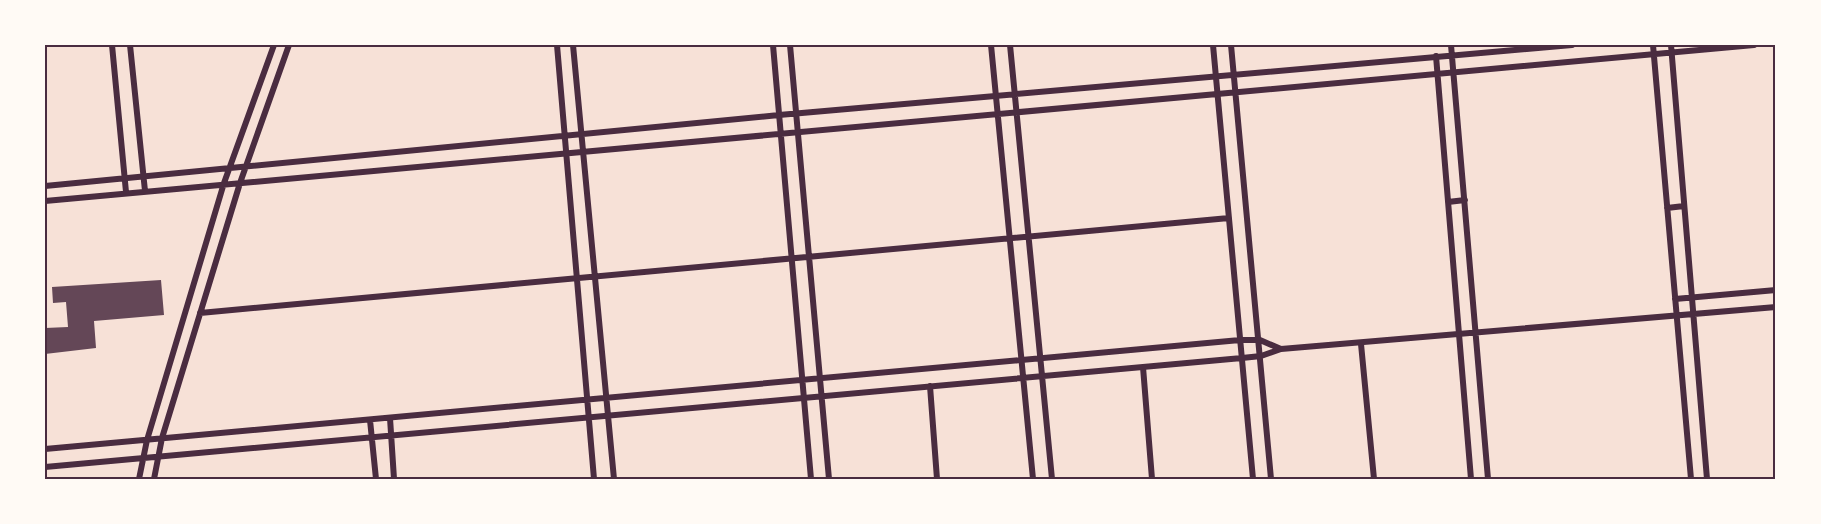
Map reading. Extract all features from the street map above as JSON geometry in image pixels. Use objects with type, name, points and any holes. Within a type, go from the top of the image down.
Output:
[{"type":"street","points":[[112,45],[126,192]]},
{"type":"street","points":[[130,45],[145,191]]},
{"type":"street","points":[[139,479],[147,440],[224,183],[274,45]]},
{"type":"street","points":[[154,479],[162,438],[241,181],[289,45]]},
{"type":"street","points":[[557,45],[594,479]]},
{"type":"street","points":[[573,45],[614,479]]},
{"type":"street","points":[[773,45],[811,479]]},
{"type":"street","points":[[790,45],[829,479]]},
{"type":"street","points":[[991,45],[994,96],[1033,479]]},
{"type":"street","points":[[1010,45],[1052,479]]},
{"type":"street","points":[[1213,45],[1253,479]]},
{"type":"street","points":[[1231,45],[1260,340],[1271,479]]},
{"type":"street","points":[[1451,45],[1488,479]]},
{"type":"street","points":[[45,186],[779,115],[1572,45]]},
{"type":"street","points":[[1653,45],[1691,479]]},
{"type":"street","points":[[45,201],[567,151],[1654,54],[1671,49],[1754,45]]},
{"type":"street","points":[[1671,49],[1707,479]]},
{"type":"street","points":[[1436,56],[1471,479]]},
{"type":"street","points":[[1448,202],[1465,200]]},
{"type":"street","points":[[1667,208],[1684,206]]},
{"type":"street","points":[[200,314],[1229,218]]},
{"type":"street","points":[[1675,299],[1776,290]]},
{"type":"street","points":[[45,467],[1242,358],[1261,356],[1281,349],[1776,307]]},
{"type":"street","points":[[45,449],[1240,340],[1260,340],[1281,349]]},
{"type":"street","points":[[1361,344],[1374,479]]},
{"type":"street","points":[[1143,367],[1152,479]]},
{"type":"street","points":[[930,386],[937,479]]},
{"type":"street","points":[[390,418],[394,479]]},
{"type":"street","points":[[370,420],[376,479]]},
{"type":"building","points":[[161,280],[164,315],[94,321],[96,348],[45,354],[45,328],[68,327],[66,302],[53,303],[52,287]]}]
